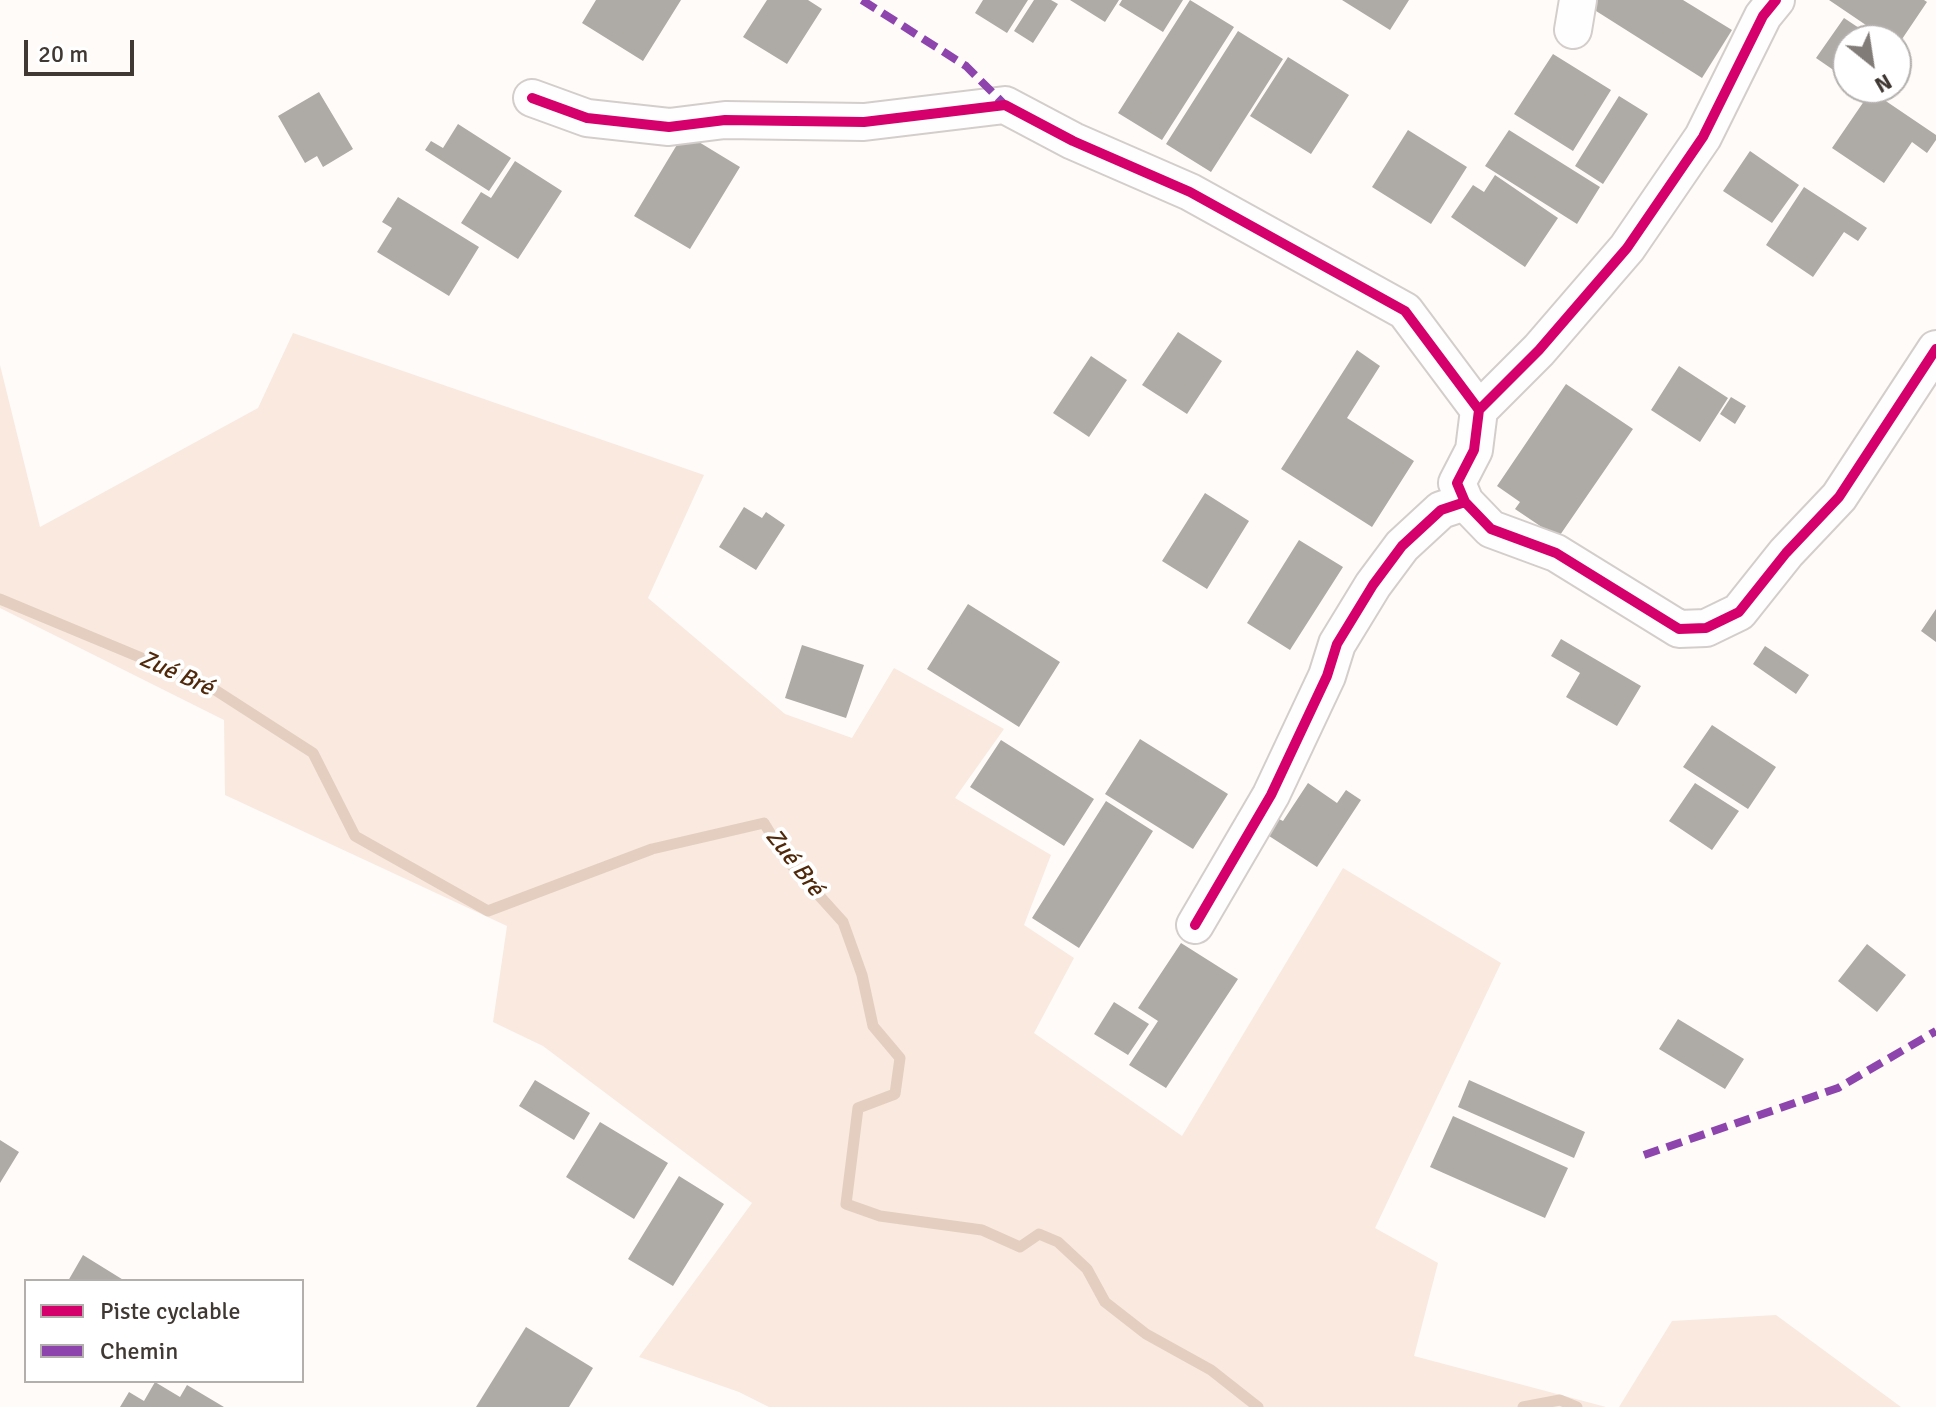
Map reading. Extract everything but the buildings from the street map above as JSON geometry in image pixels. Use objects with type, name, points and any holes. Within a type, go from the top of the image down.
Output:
[{"type":"street","points":[[1776,0],[1763,16],[1703,137],[1627,248],[1539,350],[1479,410],[1474,450],[1457,483],[1465,502],[1491,529],[1556,553],[1679,629],[1706,628],[1739,612],[1786,553],[1839,497],[1936,349]]},
{"type":"street","points":[[532,98],[587,118],[669,127],[725,120],[864,122],[1005,105],[1073,141],[1190,192],[1405,311],[1479,410]]},
{"type":"street","points":[[1195,925],[1271,795],[1327,676],[1337,644],[1373,585],[1402,546],[1441,510],[1465,502]]},
{"type":"shaded area","points":[[293,333],[704,475],[648,598],[785,714],[852,738],[894,668],[1004,729],[955,798],[1051,855],[1024,925],[1074,958],[1034,1033],[1182,1136],[1343,868],[1501,963],[1375,1228],[1438,1263],[1414,1356],[1606,1407],[769,1407],[739,1392],[639,1357],[752,1203],[543,1046],[493,1022],[507,926],[225,795],[224,720],[0,608],[0,365],[40,527],[258,408]]},
{"type":"shaded area","points":[[1776,1315],[1901,1407],[1619,1407],[1672,1321]]},
{"type":"waterway","name":"Zué Bré","points":[[0,599],[209,686],[313,753],[355,836],[488,911],[652,849],[764,823],[786,859],[843,922],[862,975],[873,1026],[900,1058],[895,1094],[858,1108],[846,1204],[880,1216],[982,1230],[1020,1247],[1039,1234],[1058,1242],[1087,1269],[1105,1302],[1146,1334],[1211,1370],[1258,1407]]},
{"type":"waterway","name":"Zué Bré","points":[[1523,1407],[1560,1400],[1577,1407]]},
{"type":"marked path","points":[[862,0],[966,66],[1005,105]]},
{"type":"marked path","points":[[1644,1155],[1838,1088],[1936,1031]]},
{"type":"cycle path","points":[[1776,0],[1763,16],[1703,137],[1627,248],[1539,350],[1479,410],[1474,450],[1457,483],[1465,502],[1491,529],[1556,553],[1679,629],[1706,628],[1739,612],[1786,553],[1839,497],[1936,349]]},
{"type":"cycle path","points":[[532,98],[587,118],[669,127],[725,120],[864,122],[1005,105],[1073,141],[1190,192],[1405,311],[1479,410]]},
{"type":"cycle path","points":[[1195,925],[1271,795],[1327,676],[1337,644],[1373,585],[1402,546],[1441,510],[1465,502]]}]
